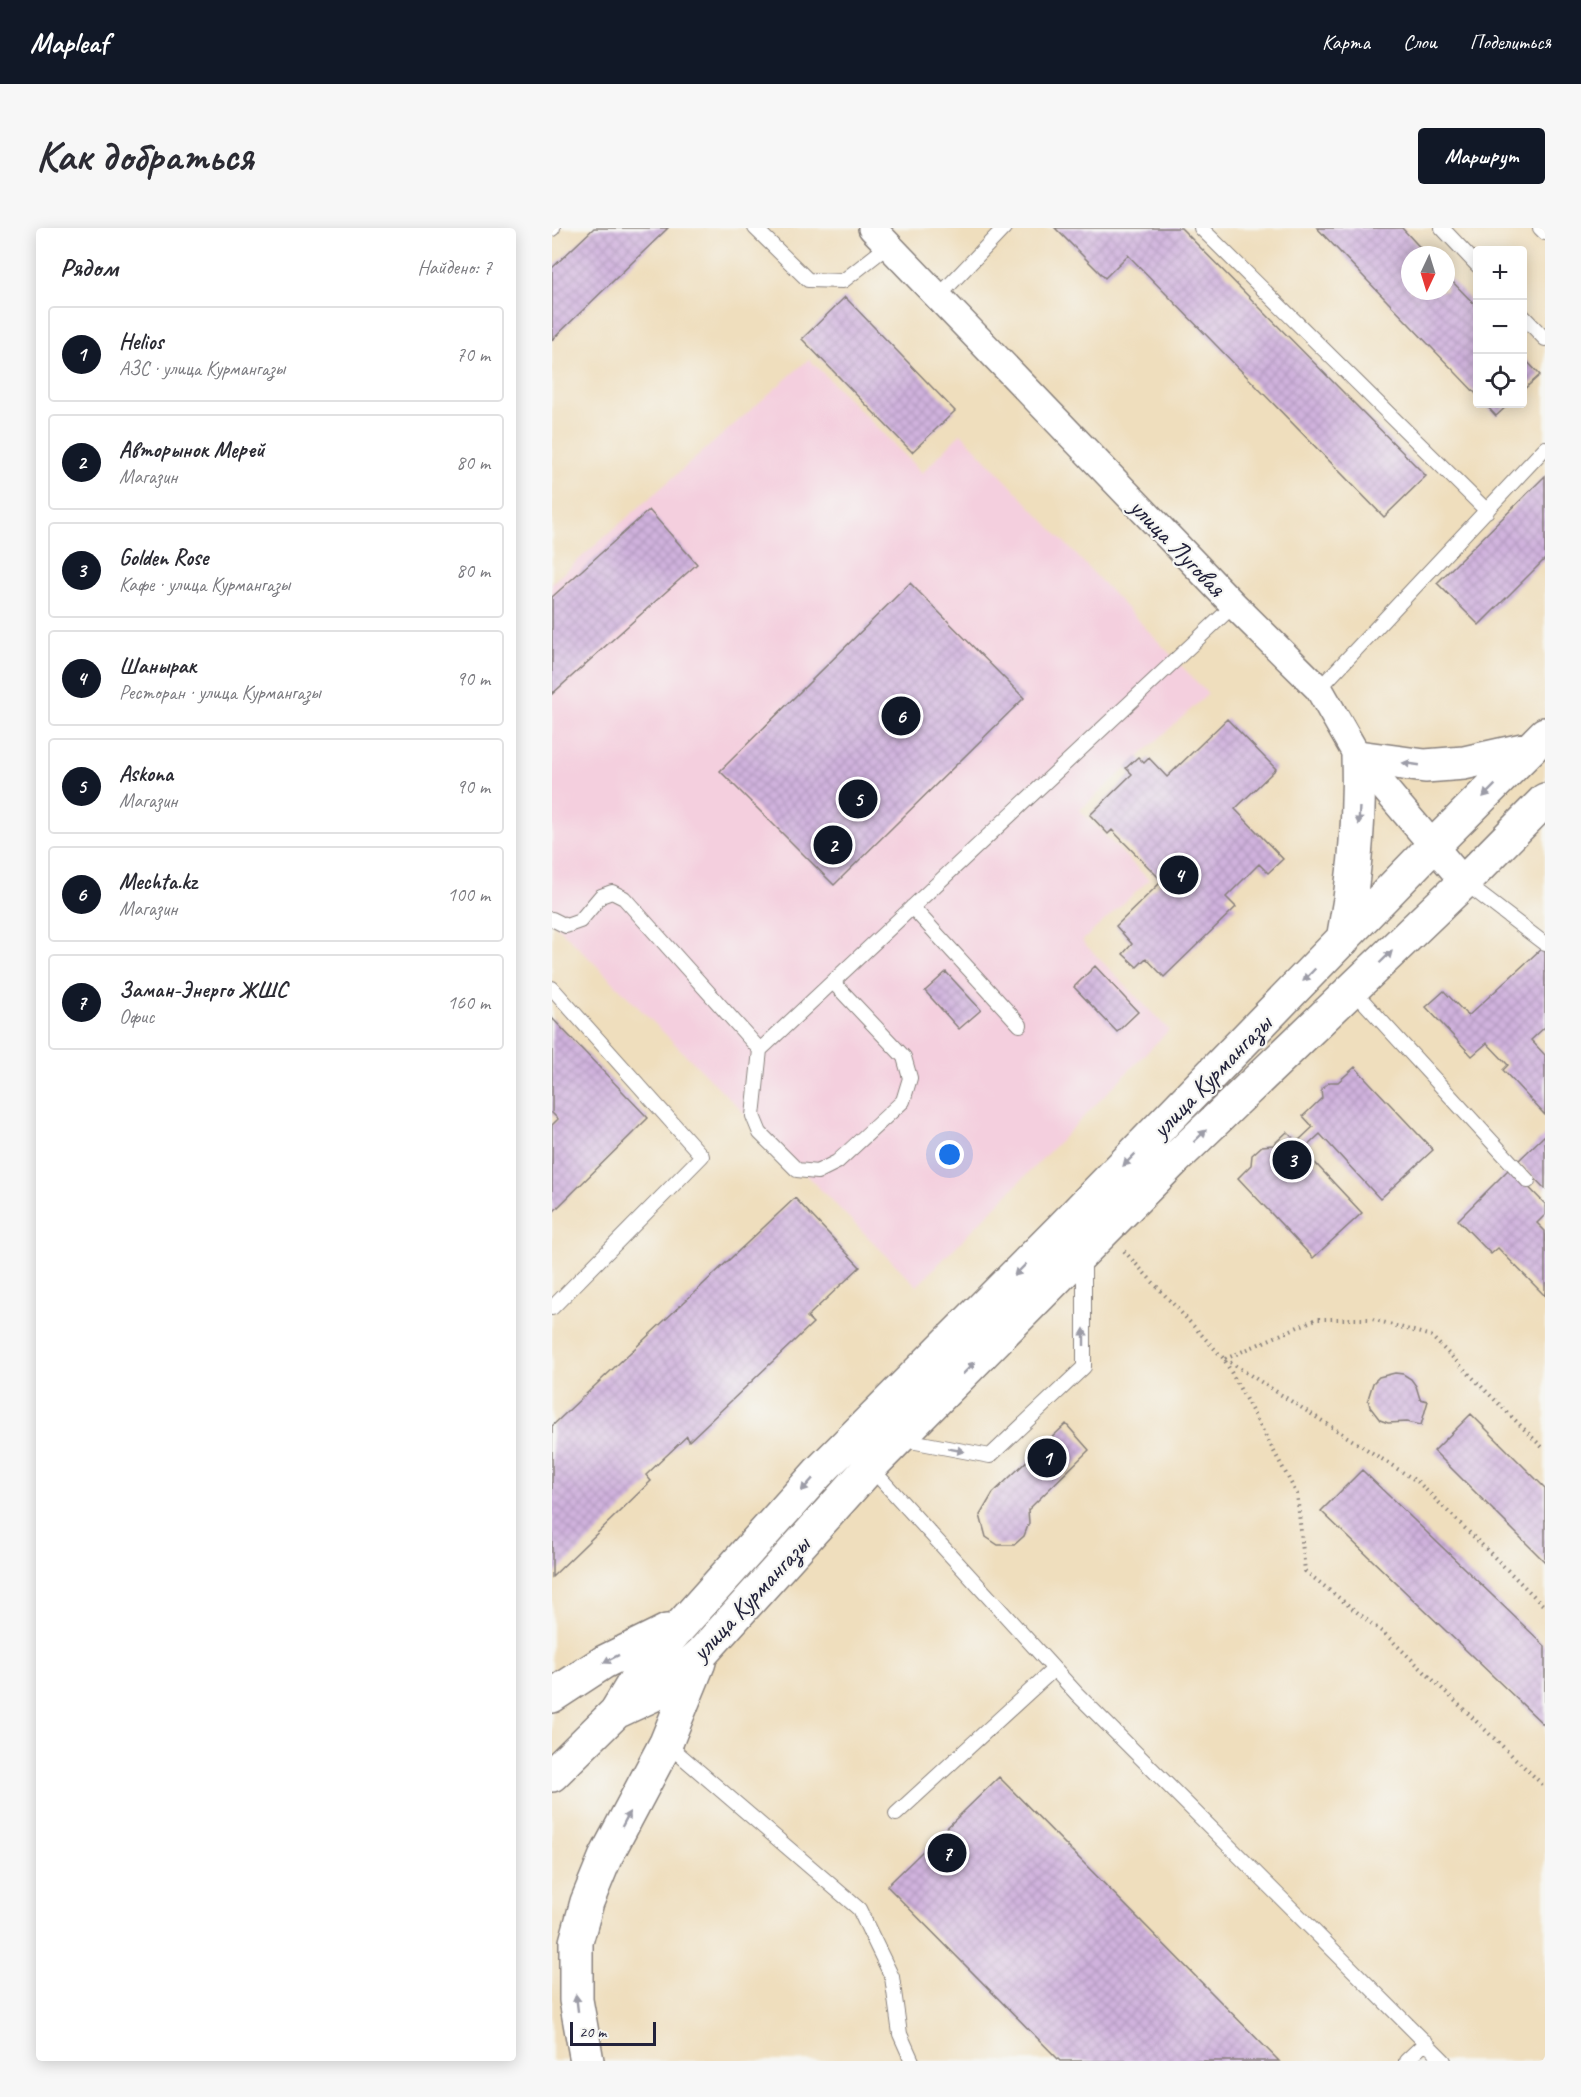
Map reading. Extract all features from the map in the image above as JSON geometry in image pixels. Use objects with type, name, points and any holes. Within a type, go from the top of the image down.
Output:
[{"type":"main road","points":[[1343,940],[1353,889],[1357,843],[1358,757],[1425,766],[1464,763],[1538,741]]},
{"type":"main road","name":"улица Курмангазы","points":[[616,1712],[661,1691],[703,1653],[870,1467],[1077,1247],[1231,1055],[1538,741]]},
{"type":"main road","name":"улица Курмангазы","points":[[552,1775],[616,1712],[642,1669],[875,1416],[1077,1247],[1256,1081],[1464,882],[1545,800]]},
{"type":"main road","points":[[1231,1055],[1251,1060],[1255,1069],[1256,1081]]},
{"type":"main road","points":[[875,1416],[886,1416],[894,1420],[898,1427],[898,1439]]},
{"type":"main road","points":[[552,1696],[604,1662],[682,1624]]},
{"type":"main road","points":[[587,2061],[576,2000],[576,1942],[587,1902],[605,1858],[666,1743],[703,1653]]},
{"type":"street","name":"улица Луговая","points":[[881,236],[1234,605],[1319,689],[1358,757],[1464,882]]},
{"type":"lane","points":[[755,228],[808,280],[843,281],[881,236]]},
{"type":"lane","points":[[939,296],[1004,228]]},
{"type":"lane","points":[[1201,228],[1487,511]]},
{"type":"lane","points":[[1442,228],[1473,261]]},
{"type":"lane","points":[[1540,228],[1545,233]]},
{"type":"lane","points":[[1527,320],[1545,339]]},
{"type":"lane","points":[[1319,689],[1545,448]]},
{"type":"lane","points":[[833,982],[904,1057],[910,1078],[903,1101],[837,1162],[817,1172],[797,1170],[760,1134],[753,1116],[760,1050],[1234,605]]},
{"type":"lane","points":[[1464,882],[1545,944]]},
{"type":"lane","points":[[552,919],[567,926],[580,921],[601,896],[612,892],[624,898],[760,1050]]},
{"type":"lane","points":[[912,907],[1020,1024]]},
{"type":"lane","points":[[552,988],[702,1156],[552,1308]]},
{"type":"lane","points":[[1352,989],[1528,1180]]},
{"type":"lane","points":[[898,1439],[990,1456],[1084,1367],[1077,1247]]},
{"type":"lane","points":[[870,1467],[1054,1670],[1444,2061]]},
{"type":"lane","points":[[896,1814],[1054,1670]]},
{"type":"lane","points":[[666,1743],[859,1910],[892,1977],[900,2034],[912,2061]]},
{"type":"lane","points":[[1406,2061],[1426,2042]]},
{"type":"path","points":[[1077,1247],[1224,1359],[1418,1482],[1545,1607]]},
{"type":"path","points":[[1224,1359],[1316,1319],[1372,1319],[1431,1336],[1545,1450]]},
{"type":"path","points":[[1224,1359],[1297,1494],[1305,1571],[1386,1635],[1545,1787]]},
{"type":"shaded area","points":[[809,359],[922,473],[961,433],[1208,694],[1080,810],[1149,880],[1082,941],[1169,1030],[917,1286],[552,921],[552,583]]},
{"type":"building","points":[[594,228],[668,228],[552,340],[552,268]]},
{"type":"building","points":[[1055,228],[1181,228],[1426,476],[1384,517],[1128,255],[1105,278]]},
{"type":"building","points":[[1317,228],[1402,228],[1419,246],[1401,246],[1401,300],[1455,300],[1455,284],[1473,303],[1473,391]]},
{"type":"building","points":[[845,297],[955,411],[912,452],[802,339]]},
{"type":"building","points":[[1527,361],[1540,375],[1527,387]]},
{"type":"building","points":[[1489,408],[1505,408],[1496,416]]},
{"type":"building","points":[[1545,476],[1545,559],[1479,625],[1437,583]]},
{"type":"building","points":[[649,510],[697,564],[552,694],[552,597]]},
{"type":"building","points":[[910,583],[1024,698],[834,885],[720,771]]},
{"type":"building","points":[[1227,719],[1276,769],[1235,809],[1283,859],[1268,873],[1259,864],[1226,897],[1236,907],[1164,977],[1146,958],[1137,967],[1123,954],[1132,944],[1116,926],[1162,881],[1112,830],[1108,834],[1090,815],[1132,774],[1126,768],[1138,757],[1144,763],[1149,758],[1167,777]]},
{"type":"building","points":[[1542,948],[1545,951],[1545,1027],[1531,1040],[1545,1055],[1545,1115],[1503,1070],[1508,1065],[1487,1043],[1472,1056],[1426,1007],[1444,991],[1468,1016]]},
{"type":"building","points":[[1095,966],[1138,1012],[1117,1032],[1074,987]]},
{"type":"building","points":[[946,972],[981,1010],[959,1029],[925,991]]},
{"type":"building","points":[[552,1018],[648,1118],[552,1213],[552,1125],[558,1119],[552,1113]]},
{"type":"building","points":[[1355,1067],[1433,1150],[1380,1199],[1320,1134],[1303,1150],[1362,1213],[1313,1258],[1238,1178],[1251,1165],[1252,1155],[1262,1146],[1273,1145],[1287,1132],[1297,1142],[1313,1127],[1303,1116],[1322,1098],[1321,1089],[1330,1082],[1338,1082]]},
{"type":"building","points":[[1545,1135],[1545,1189],[1518,1161]]},
{"type":"building","points":[[1510,1168],[1545,1204],[1545,1215],[1537,1223],[1545,1231],[1545,1296],[1498,1248],[1491,1254],[1458,1220]]},
{"type":"building","points":[[795,1198],[860,1267],[807,1317],[813,1323],[689,1441],[687,1436],[646,1475],[651,1481],[552,1577],[552,1426]]},
{"type":"building","points":[[1395,1373],[1403,1374],[1411,1379],[1420,1399],[1428,1401],[1421,1425],[1407,1422],[1388,1423],[1380,1420],[1370,1407],[1368,1399],[1373,1383],[1379,1377]]},
{"type":"building","points":[[1471,1414],[1545,1488],[1545,1562],[1434,1451]]},
{"type":"building","points":[[1066,1424],[1089,1450],[1028,1510],[1029,1523],[1024,1536],[1014,1545],[998,1545],[986,1537],[980,1515],[993,1493]]},
{"type":"building","points":[[1362,1470],[1545,1646],[1545,1726],[1321,1511]]},
{"type":"building","points":[[999,1777],[1279,2061],[1060,2061],[887,1886]]},
{"type":"place","name":"Mechta.kz","points":[[901,716]]},
{"type":"place","name":"Askona","points":[[858,799]]},
{"type":"place","name":"Авторынок Мерей","points":[[833,845]]},
{"type":"place","name":"Шанырак","points":[[1179,875]]},
{"type":"place","name":"Golden Rose","points":[[1292,1160]]},
{"type":"place","name":"Helios","points":[[1047,1458]]},
{"type":"place","name":"Заман-Энерго ЖШС","points":[[947,1853]]}]
